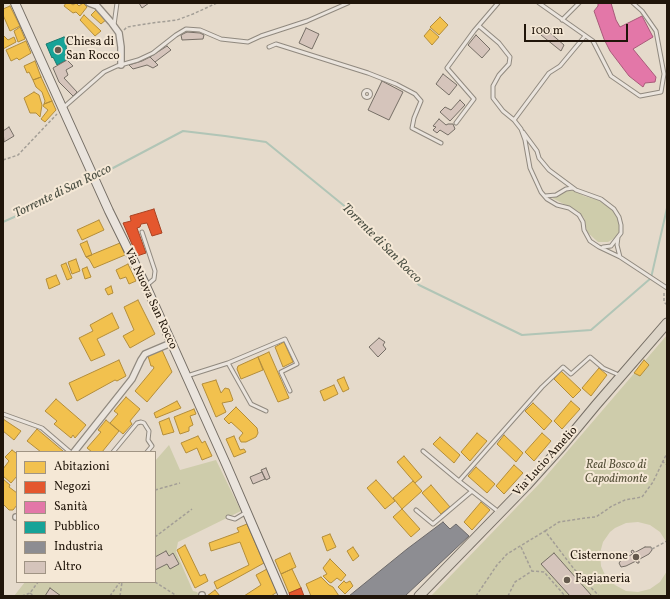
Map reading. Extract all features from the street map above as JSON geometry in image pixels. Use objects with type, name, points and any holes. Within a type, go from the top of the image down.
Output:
[{"type":"main road","name":"Via Nuova San Rocco","points":[[15,3],[108,211],[146,286],[283,596]]},
{"type":"main road","name":"Via Lucio Amelio","points":[[419,596],[500,513],[562,446],[667,323]]},
{"type":"street","points":[[89,3],[97,6],[119,33],[121,65]]},
{"type":"street","points":[[75,451],[132,379],[145,354],[171,343]]},
{"type":"lane","points":[[114,26],[116,3]]},
{"type":"lane","points":[[62,109],[104,72],[153,53],[186,29],[200,30],[221,40],[248,42],[261,36],[307,21],[348,3]]},
{"type":"lane","points":[[456,123],[474,98],[447,68],[498,3]]},
{"type":"lane","points":[[539,3],[593,41],[611,76],[640,96],[661,92],[664,74],[656,31],[642,11],[633,3]]},
{"type":"lane","points":[[562,20],[579,3]]},
{"type":"lane","points":[[479,26],[499,43],[510,57],[509,64],[499,75],[493,86],[494,98],[503,111],[514,120],[521,129],[537,151],[539,158],[549,170],[573,188],[602,199],[614,209],[619,217],[621,233],[611,246],[599,247],[590,241],[584,230],[583,222],[579,214],[569,208],[557,205],[541,192],[530,168],[525,140],[521,129]]},
{"type":"lane","points":[[514,120],[549,73],[560,66],[585,36]]},
{"type":"lane","points":[[269,47],[276,44],[368,73],[396,84],[415,94],[421,101],[414,118],[412,128],[440,143]]},
{"type":"lane","points":[[545,196],[556,195],[566,188],[573,188]]},
{"type":"lane","points":[[142,232],[155,271],[154,280],[146,286]]},
{"type":"lane","points":[[618,237],[617,245],[620,257]]},
{"type":"lane","points":[[603,247],[666,288]]},
{"type":"lane","points":[[186,377],[228,363],[285,339],[297,364],[281,372],[290,391]]},
{"type":"lane","points":[[458,481],[562,366],[570,374],[590,357],[603,368],[621,376]]},
{"type":"lane","points":[[228,363],[251,404],[266,411]]},
{"type":"lane","points":[[3,414],[42,428],[69,451]]},
{"type":"lane","points":[[114,451],[137,423],[141,422],[144,423],[149,431],[148,440],[152,446],[148,451]]},
{"type":"lane","points":[[423,451],[458,481],[500,513]]},
{"type":"lane","points":[[416,510],[433,524],[472,491]]},
{"type":"lane","points":[[228,517],[235,519],[247,512]]},
{"type":"path","points":[[119,33],[127,28],[177,20],[218,3]]},
{"type":"path","points":[[3,160],[18,155],[62,109]]},
{"type":"path","points":[[664,293],[664,302],[667,305]]},
{"type":"path","points":[[476,596],[497,565],[507,554],[559,522],[596,517],[612,506],[625,500],[642,496],[653,482],[667,453]]},
{"type":"path","points":[[662,461],[667,465]]},
{"type":"path","points":[[156,490],[180,483]]},
{"type":"path","points":[[156,536],[192,509]]},
{"type":"path","points":[[545,531],[574,569],[599,596]]},
{"type":"path","points":[[652,549],[667,541]]},
{"type":"path","points":[[521,546],[532,570]]},
{"type":"path","points":[[508,596],[515,582],[532,570],[544,572],[565,596]]},
{"type":"path","points":[[22,596],[30,593],[37,583]]},
{"type":"path","points":[[110,596],[120,583]]},
{"type":"path","points":[[120,596],[121,583]]},
{"type":"path","points":[[156,583],[177,596]]},
{"type":"path","points":[[30,593],[34,596]]},
{"type":"green space","points":[[569,190],[598,200],[610,208],[618,217],[619,232],[615,238],[608,242],[598,242],[587,232],[584,218],[578,211],[552,198]]},
{"type":"green space","name":"Real Bosco di Capodimonte","points":[[667,335],[667,543],[660,532],[650,525],[638,522],[626,523],[610,532],[603,542],[600,553],[601,566],[606,577],[615,585],[626,591],[638,592],[650,589],[660,582],[667,571],[667,596],[431,596],[541,482]]},
{"type":"green space","points":[[169,445],[180,470],[216,460],[241,511],[178,542],[176,552],[193,591],[197,592],[199,596],[14,596],[24,583],[156,583],[156,460]]},
{"type":"building: Abitazioni","points":[[66,3],[73,5],[76,3],[79,6],[83,3],[87,7],[80,16],[76,12],[73,13],[64,6]]},
{"type":"building: Abitazioni","points":[[10,6],[20,26],[10,31],[3,15],[3,9]]},
{"type":"building: Abitazioni","points":[[97,9],[107,19],[101,24],[91,15]]},
{"type":"building: Abitazioni","points":[[84,15],[101,31],[95,36],[80,20]]},
{"type":"building: Abitazioni","points":[[440,17],[448,25],[439,35],[430,27]]},
{"type":"building: Abitazioni","points":[[20,27],[25,39],[18,42],[14,31]]},
{"type":"building: Abitazioni","points":[[430,29],[439,37],[432,45],[424,36]]},
{"type":"building: Abitazioni","points":[[3,35],[8,40],[14,37],[16,42],[3,49]]},
{"type":"building: Abitazioni","points":[[26,41],[31,53],[19,60],[17,58],[11,61],[6,50]]},
{"type":"building: Abitazioni","points":[[35,61],[41,77],[33,80],[29,72],[27,73],[24,66]]},
{"type":"building: Abitazioni","points":[[41,77],[52,101],[44,104],[45,101],[42,92],[36,87],[33,80]]},
{"type":"building: Abitazioni","points":[[34,92],[39,95],[42,105],[40,117],[36,113],[30,113],[24,98]]},
{"type":"building: Abitazioni","points":[[52,101],[56,110],[45,122],[41,119],[48,110],[43,106],[44,104]]},
{"type":"building: Abitazioni","points":[[99,220],[104,230],[82,240],[77,230]]},
{"type":"building: Abitazioni","points":[[87,241],[92,255],[86,257],[80,244]]},
{"type":"building: Abitazioni","points":[[120,243],[125,255],[94,268],[89,259],[86,257]]},
{"type":"building: Abitazioni","points":[[76,259],[80,271],[72,274],[68,262]]},
{"type":"building: Abitazioni","points":[[66,263],[72,278],[67,280],[61,265]]},
{"type":"building: Abitazioni","points":[[128,264],[136,281],[129,284],[126,277],[120,279],[116,270]]},
{"type":"building: Abitazioni","points":[[87,267],[91,277],[85,279],[82,269]]},
{"type":"building: Abitazioni","points":[[56,275],[60,284],[49,289],[46,279]]},
{"type":"building: Abitazioni","points":[[111,286],[113,293],[108,295],[105,289]]},
{"type":"building: Abitazioni","points":[[138,300],[155,334],[130,348],[123,336],[134,330],[124,307]]},
{"type":"building: Abitazioni","points":[[112,313],[119,328],[97,339],[105,355],[91,361],[79,338],[93,331],[90,325]]},
{"type":"building: Abitazioni","points":[[284,342],[293,362],[283,367],[275,347]]},
{"type":"building: Abitazioni","points":[[162,350],[172,372],[147,402],[135,391],[154,368],[151,366],[148,356]]},
{"type":"building: Abitazioni","points":[[269,352],[289,398],[278,402],[258,357]]},
{"type":"building: Abitazioni","points":[[258,357],[263,370],[241,379],[237,369],[238,366]]},
{"type":"building: Abitazioni","points":[[119,360],[126,376],[117,381],[115,380],[77,401],[69,383]]},
{"type":"building: Abitazioni","points":[[644,360],[649,365],[640,376],[634,373]]},
{"type":"building: Abitazioni","points":[[599,368],[607,375],[591,396],[582,388]]},
{"type":"building: Abitazioni","points":[[561,371],[581,390],[573,398],[554,379]]},
{"type":"building: Abitazioni","points":[[344,377],[349,389],[343,392],[337,380]]},
{"type":"building: Abitazioni","points":[[216,380],[221,393],[225,388],[229,389],[233,400],[222,403],[226,412],[216,417],[202,384]]},
{"type":"building: Abitazioni","points":[[334,385],[338,394],[324,401],[320,391]]},
{"type":"building: Abitazioni","points":[[126,397],[140,409],[130,421],[132,424],[123,434],[110,423],[118,414],[114,411]]},
{"type":"building: Abitazioni","points":[[56,399],[86,425],[75,438],[73,435],[71,438],[54,424],[57,421],[45,411]]},
{"type":"building: Abitazioni","points":[[177,401],[181,408],[156,418],[154,413]]},
{"type":"building: Abitazioni","points":[[571,401],[580,409],[562,429],[554,421]]},
{"type":"building: Abitazioni","points":[[533,403],[552,421],[544,430],[525,411]]},
{"type":"building: Abitazioni","points":[[236,407],[257,428],[258,433],[256,437],[246,442],[241,442],[239,438],[243,433],[231,422],[229,424],[224,419]]},
{"type":"building: Abitazioni","points":[[194,409],[196,414],[190,416],[193,425],[189,427],[189,431],[180,434],[174,417]]},
{"type":"building: Abitazioni","points":[[169,418],[174,432],[163,435],[159,422]]},
{"type":"building: Abitazioni","points":[[3,419],[21,431],[14,440],[3,431]]},
{"type":"building: Abitazioni","points":[[106,420],[119,431],[103,451],[91,451],[87,448],[101,432],[98,430]]},
{"type":"building: Abitazioni","points":[[37,429],[63,451],[40,451],[27,441]]},
{"type":"building: Abitazioni","points":[[477,433],[487,441],[470,461],[461,452]]},
{"type":"building: Abitazioni","points":[[542,433],[551,441],[534,461],[525,452]]},
{"type":"building: Abitazioni","points":[[504,435],[523,453],[516,462],[497,444]]},
{"type":"building: Abitazioni","points":[[198,436],[202,443],[205,441],[212,456],[202,460],[197,448],[186,453],[181,443]]},
{"type":"building: Abitazioni","points":[[234,436],[240,450],[244,449],[246,452],[234,457],[226,439]]},
{"type":"building: Abitazioni","points":[[440,437],[460,455],[454,463],[433,444]]},
{"type":"building: Abitazioni","points":[[12,450],[16,453],[16,477],[11,483],[3,476],[3,469],[9,461],[5,457]]},
{"type":"building: Abitazioni","points":[[404,456],[422,477],[415,483],[397,462]]},
{"type":"building: Abitazioni","points":[[514,465],[523,473],[504,494],[496,486]]},
{"type":"building: Abitazioni","points":[[476,467],[495,484],[487,493],[468,476]]},
{"type":"building: Abitazioni","points":[[3,479],[10,485],[9,487],[16,492],[16,506],[13,510],[9,510],[3,504]]},
{"type":"building: Abitazioni","points":[[376,480],[395,501],[385,509],[367,488]]},
{"type":"building: Abitazioni","points":[[413,481],[422,491],[402,509],[393,498]]},
{"type":"building: Abitazioni","points":[[431,485],[450,507],[441,514],[422,493]]},
{"type":"building: Abitazioni","points":[[481,502],[490,510],[472,530],[464,522]]},
{"type":"building: Abitazioni","points":[[402,509],[420,529],[411,537],[393,517]]},
{"type":"building: Abitazioni","points":[[247,524],[264,563],[217,589],[214,582],[249,565],[240,542],[211,551],[209,543],[239,532],[237,528]]},
{"type":"building: Abitazioni","points":[[330,534],[336,547],[327,551],[322,537]]},
{"type":"building: Abitazioni","points":[[185,545],[200,576],[205,574],[208,581],[195,588],[177,550]]},
{"type":"building: Abitazioni","points":[[353,547],[359,556],[353,561],[347,551]]},
{"type":"building: Abitazioni","points":[[290,553],[296,567],[281,574],[275,560]]},
{"type":"building: Abitazioni","points":[[330,559],[346,575],[341,581],[337,578],[331,583],[323,576],[327,574],[323,568]]},
{"type":"building: Abitazioni","points":[[267,569],[277,592],[271,596],[244,596],[261,585],[256,575]]},
{"type":"building: Abitazioni","points":[[292,569],[301,588],[289,593],[281,574]]},
{"type":"building: Abitazioni","points":[[321,577],[333,587],[339,596],[311,596],[306,584]]},
{"type":"building: Abitazioni","points":[[344,581],[346,583],[350,581],[353,586],[345,594],[338,587]]},
{"type":"building: Abitazioni","points":[[215,590],[220,596],[207,596]]},
{"type":"building: Negozi","points":[[154,209],[162,233],[152,236],[147,223],[141,224],[140,227],[137,228],[146,253],[137,256],[123,223],[131,221],[130,216]]},
{"type":"building: Negozi","points":[[301,588],[304,596],[290,596],[289,593]]},
{"type":"building: Sanità","points":[[598,3],[611,3],[616,20],[620,27],[642,16],[653,37],[633,49],[656,77],[655,82],[645,83],[643,87],[629,76],[610,51],[594,11],[598,6]]},
{"type":"building: Pubblico","name":"Chiesa di San Rocco","points":[[64,37],[69,40],[66,47],[68,53],[65,55],[67,60],[57,65],[46,44]]},
{"type":"building: Industria","points":[[443,522],[450,529],[456,524],[469,536],[405,596],[349,596],[407,549]]},
{"type":"building: Altro","points":[[139,3],[149,3],[142,8]]},
{"type":"building: Altro","points":[[547,27],[551,29],[549,32],[564,45],[561,51],[541,35]]},
{"type":"building: Altro","points":[[306,28],[319,34],[312,49],[299,43]]},
{"type":"building: Altro","points":[[187,32],[200,33],[204,35],[203,39],[182,40],[181,35]]},
{"type":"building: Altro","points":[[476,35],[490,49],[482,58],[468,45]]},
{"type":"building: Altro","points":[[167,46],[171,50],[155,62],[150,57]]},
{"type":"building: Altro","points":[[150,57],[158,65],[153,68],[147,65],[133,69],[129,65],[142,61]]},
{"type":"building: Altro","points":[[67,60],[73,66],[66,70],[68,75],[64,78],[77,92],[73,96],[59,82],[53,68]]},
{"type":"building: Altro","points":[[443,74],[457,85],[449,95],[436,84]]},
{"type":"building: Altro","points":[[382,81],[403,92],[389,120],[368,110]]},
{"type":"building: Altro","points":[[460,100],[465,105],[450,121],[440,112],[445,107],[451,110]]},
{"type":"building: Altro","points":[[439,119],[446,125],[453,124],[455,129],[448,135],[440,130],[437,133],[433,130],[436,127],[433,126]]},
{"type":"building: Altro","points":[[9,127],[14,136],[4,142],[3,131]]},
{"type":"building: Altro","points":[[379,338],[385,342],[383,345],[386,349],[378,357],[369,347]]},
{"type":"building: Altro","points":[[266,468],[270,478],[266,480],[261,470]]},
{"type":"building: Altro","points":[[262,472],[265,479],[253,484],[250,477]]},
{"type":"building: Altro","name":"Cisternone","points":[[645,547],[651,547],[652,550],[649,554],[638,560],[639,563],[636,561],[621,567],[619,563],[622,559],[633,554],[631,552],[632,550],[634,553]]},
{"type":"building: Altro","points":[[166,551],[169,556],[173,553],[179,564],[170,569],[167,564],[156,570],[156,556]]},
{"type":"building: Altro","name":"Fagianeria","points":[[554,553],[592,596],[570,596],[541,564]]},
{"type":"building: Altro","points":[[50,588],[61,596],[45,596]]},
{"type":"waterway","name":"Torrente di San Rocco","points":[[96,177],[183,131],[266,142],[353,213],[419,285],[522,335],[591,330],[651,278],[667,208]]},
{"type":"waterway","name":"Torrente di San Rocco","points":[[3,222],[48,202],[92,179]]},
{"type":"place","name":"Chiesa di San Rocco","points":[[58,50]]},
{"type":"place","name":"Cisternone","points":[[636,557]]},
{"type":"place","name":"Fagianeria","points":[[567,580]]}]
